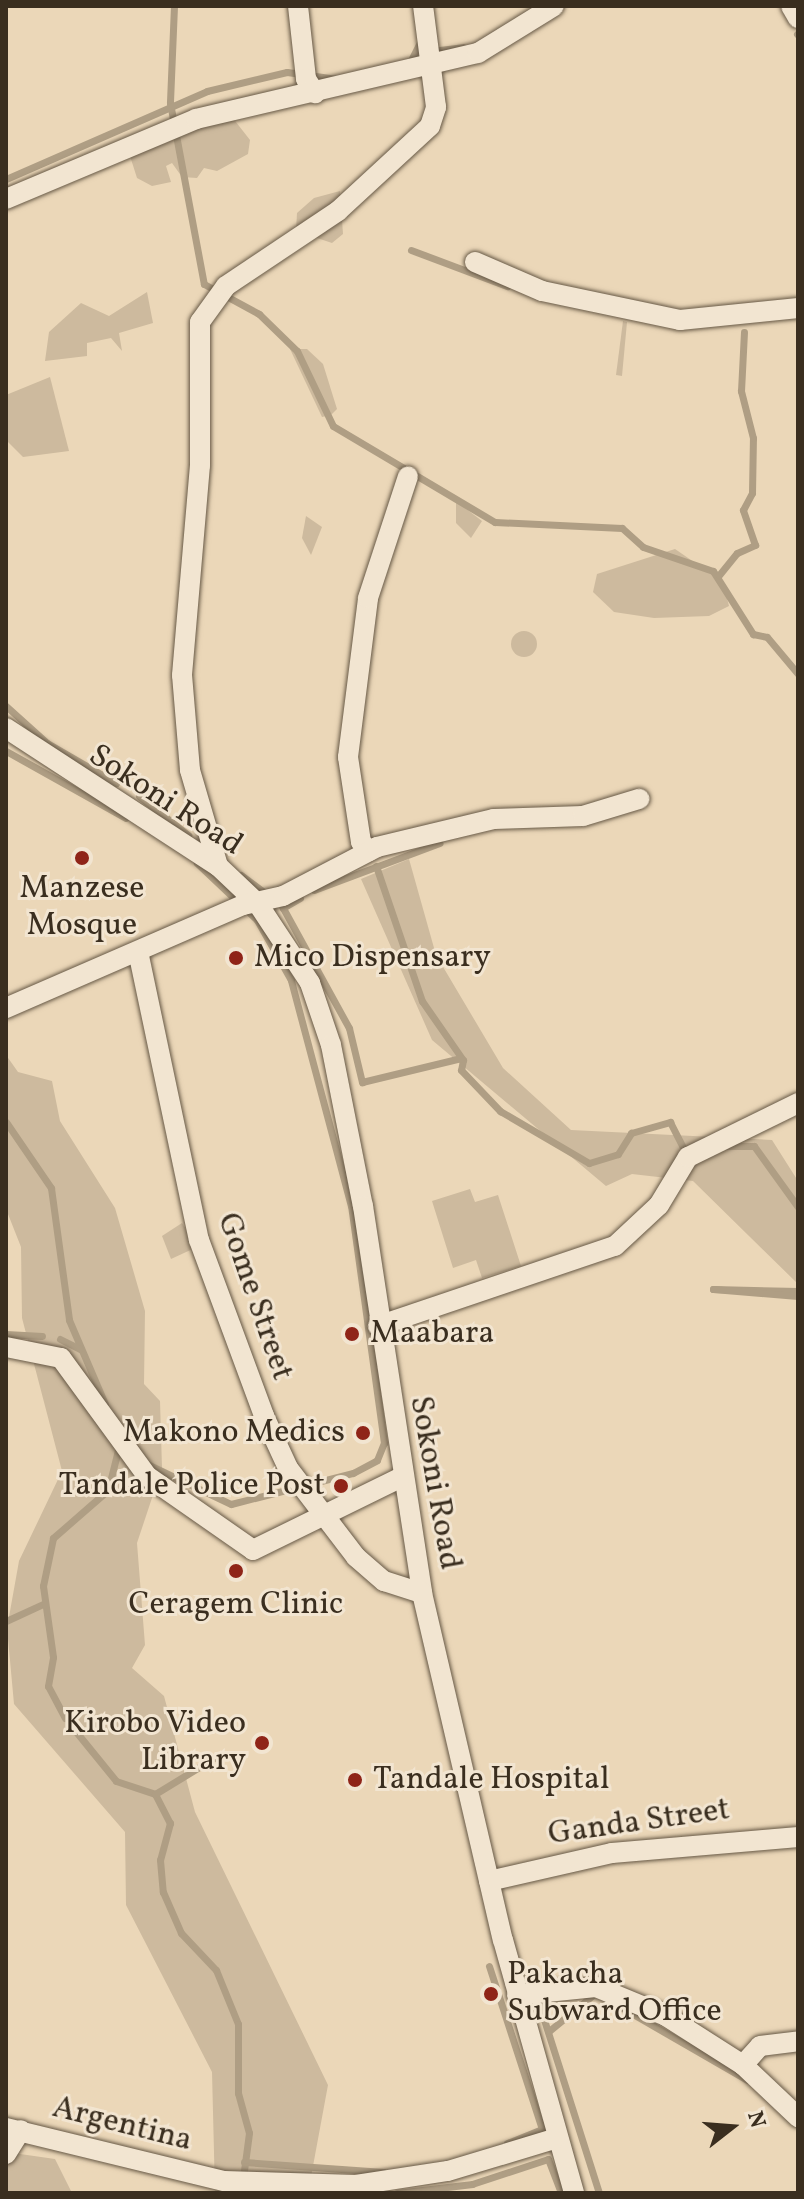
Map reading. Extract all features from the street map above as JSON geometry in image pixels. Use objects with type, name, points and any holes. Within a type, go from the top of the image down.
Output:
[{"type":"street","points":[[298,6],[306,79],[315,93]]},
{"type":"street","points":[[218,866],[190,770],[182,675],[200,465],[200,322],[207,306],[226,286],[338,211],[430,126],[436,107],[428,69],[423,6]]},
{"type":"street","points":[[6,199],[151,134],[196,119],[428,69],[485,50],[554,6]]},
{"type":"street","points":[[791,6],[798,18]]},
{"type":"street","points":[[475,262],[542,291],[680,320],[798,308]]},
{"type":"street","points":[[369,851],[361,842],[348,757],[368,598],[408,476]]},
{"type":"street","name":"Sokoni Road","points":[[6,728],[218,866],[258,904],[310,983],[331,1045],[400,1478],[422,1593],[517,1995],[554,2139],[574,2193]]},
{"type":"street","points":[[6,1008],[139,956],[369,851],[463,825],[583,816],[639,799]]},
{"type":"street","name":"Gome Street","points":[[139,956],[199,1240],[232,1341],[288,1468],[327,1518],[384,1581],[422,1593]]},
{"type":"street","points":[[378,1326],[615,1246],[659,1205],[688,1157],[798,1103]]},
{"type":"street","points":[[6,1347],[61,1358],[132,1460],[247,1547],[267,1547],[400,1478]]},
{"type":"street","name":"Ganda Street","points":[[489,1881],[612,1853],[798,1837]]},
{"type":"street","points":[[517,1995],[596,1987],[666,2016],[743,2065],[798,2117]]},
{"type":"street","points":[[743,2065],[760,2046],[798,2041]]},
{"type":"street","points":[[6,2154],[13,2129]]},
{"type":"street","name":"Argentina","points":[[13,2129],[224,2181],[356,2185],[421,2177],[554,2139]]},
{"type":"shaded area","points":[[225,108],[250,140],[248,154],[217,171],[204,168],[197,178],[182,177],[172,163],[166,166],[171,182],[152,186],[137,178],[130,156],[145,141],[164,144]]},
{"type":"shaded area","points":[[340,191],[343,234],[332,243],[296,231],[297,213],[314,198]]},
{"type":"shaded area","points":[[147,292],[153,323],[119,333],[122,351],[111,338],[87,343],[87,356],[45,361],[49,332],[81,303],[109,316]]},
{"type":"shaded area","points":[[623,321],[627,322],[622,376],[616,375]]},
{"type":"shaded area","points":[[290,349],[307,349],[323,364],[337,409],[331,415],[322,417]]},
{"type":"shaded area","points":[[50,377],[69,451],[23,457],[6,440],[6,395]]},
{"type":"shaded area","points":[[439,488],[482,521],[471,538],[456,523],[456,502]]},
{"type":"shaded area","points":[[306,516],[322,527],[311,555],[302,538]]},
{"type":"shaded area","points":[[675,549],[723,582],[729,606],[709,616],[654,618],[614,612],[593,592],[597,574]]},
{"type":"shaded area","points":[[524,631],[533,635],[537,644],[533,653],[524,657],[515,653],[511,644],[515,635]]},
{"type":"shaded area","points":[[409,859],[436,955],[503,1068],[571,1130],[772,1140],[798,1181],[798,1284],[693,1181],[632,1174],[606,1186],[432,1040],[361,879]]},
{"type":"shaded area","points":[[6,1055],[18,1072],[52,1081],[60,1121],[115,1208],[145,1311],[144,1384],[160,1401],[162,1468],[137,1543],[145,1645],[132,1668],[164,1696],[195,1812],[328,2085],[308,2193],[215,2193],[212,2072],[126,1905],[125,1832],[14,1704],[7,1628],[19,1561],[62,1471],[22,1318],[21,1247],[6,1209]]},
{"type":"shaded area","points":[[470,1189],[475,1202],[498,1195],[521,1266],[482,1278],[476,1260],[453,1268],[432,1201]]},
{"type":"shaded area","points":[[182,1223],[197,1247],[171,1259],[162,1236]]},
{"type":"shaded area","points":[[6,2152],[55,2159],[72,2193],[6,2193]]},
{"type":"waterway","points":[[174,6],[170,103],[204,284],[259,314],[297,351],[333,426],[495,522],[622,528],[643,547],[713,571],[753,634],[767,637],[798,674]]},
{"type":"waterway","points":[[408,66],[420,42]]},
{"type":"waterway","points":[[431,51],[463,47]]},
{"type":"waterway","points":[[6,179],[207,91],[287,72],[337,79]]},
{"type":"waterway","points":[[411,250],[507,286]]},
{"type":"waterway","points":[[719,575],[737,553],[755,545],[743,510],[752,493],[753,438],[741,391],[744,332]]},
{"type":"waterway","points":[[6,706],[47,743],[116,783]]},
{"type":"waterway","points":[[6,751],[126,818]]},
{"type":"waterway","points":[[139,796],[188,835]]},
{"type":"waterway","points":[[314,890],[440,843]]},
{"type":"waterway","points":[[147,1464],[231,1504],[353,1473],[377,1460],[384,1443],[351,1206],[291,980],[257,920],[197,863]]},
{"type":"waterway","points":[[376,866],[422,1001],[463,1060],[461,1070],[500,1111],[589,1163],[618,1154],[631,1133],[670,1122],[686,1153]]},
{"type":"waterway","points":[[241,875],[266,894]]},
{"type":"waterway","points":[[300,898],[283,908],[349,1028],[362,1082],[461,1058]]},
{"type":"waterway","points":[[6,1122],[51,1188],[69,1320],[105,1404]]},
{"type":"waterway","points":[[725,1146],[754,1146],[798,1207]]},
{"type":"waterway","points":[[798,1291],[713,1289],[798,1296]]},
{"type":"waterway","points":[[6,1334],[42,1336]]},
{"type":"waterway","points":[[60,1339],[80,1349]]},
{"type":"waterway","points":[[65,1718],[48,1686],[53,1657],[43,1586],[53,1538],[108,1490],[119,1446]]},
{"type":"waterway","points":[[6,1621],[43,1604]]},
{"type":"waterway","points":[[73,1728],[116,1781],[155,1794],[170,1823],[160,1860],[163,1892],[181,1933],[216,1970],[238,2024],[238,2093],[249,2133],[241,2193]]},
{"type":"waterway","points":[[155,1794],[214,1758]]},
{"type":"waterway","points":[[489,1966],[542,2129],[507,2143]]},
{"type":"waterway","points":[[549,2031],[593,1995]]},
{"type":"waterway","points":[[619,2006],[747,2080]]},
{"type":"waterway","points":[[540,2007],[599,2193]]},
{"type":"waterway","points":[[397,2193],[472,2184],[548,2159],[561,2193]]},
{"type":"waterway","points":[[244,2162],[384,2172]]},
{"type":"place","name":"Manzese Mosque","points":[[82,858]]},
{"type":"place","name":"Mico Dispensary","points":[[236,958]]},
{"type":"place","name":"Maabara","points":[[352,1334]]},
{"type":"place","name":"Makono Medics","points":[[363,1433]]},
{"type":"place","name":"Tandale Police Post","points":[[341,1486]]},
{"type":"place","name":"Ceragem Clinic","points":[[236,1571]]},
{"type":"place","name":"Kirobo Video Library","points":[[262,1743]]},
{"type":"place","name":"Tandale Hospital","points":[[355,1780]]},
{"type":"place","name":"Pakacha Subward Office","points":[[491,1994]]}]
